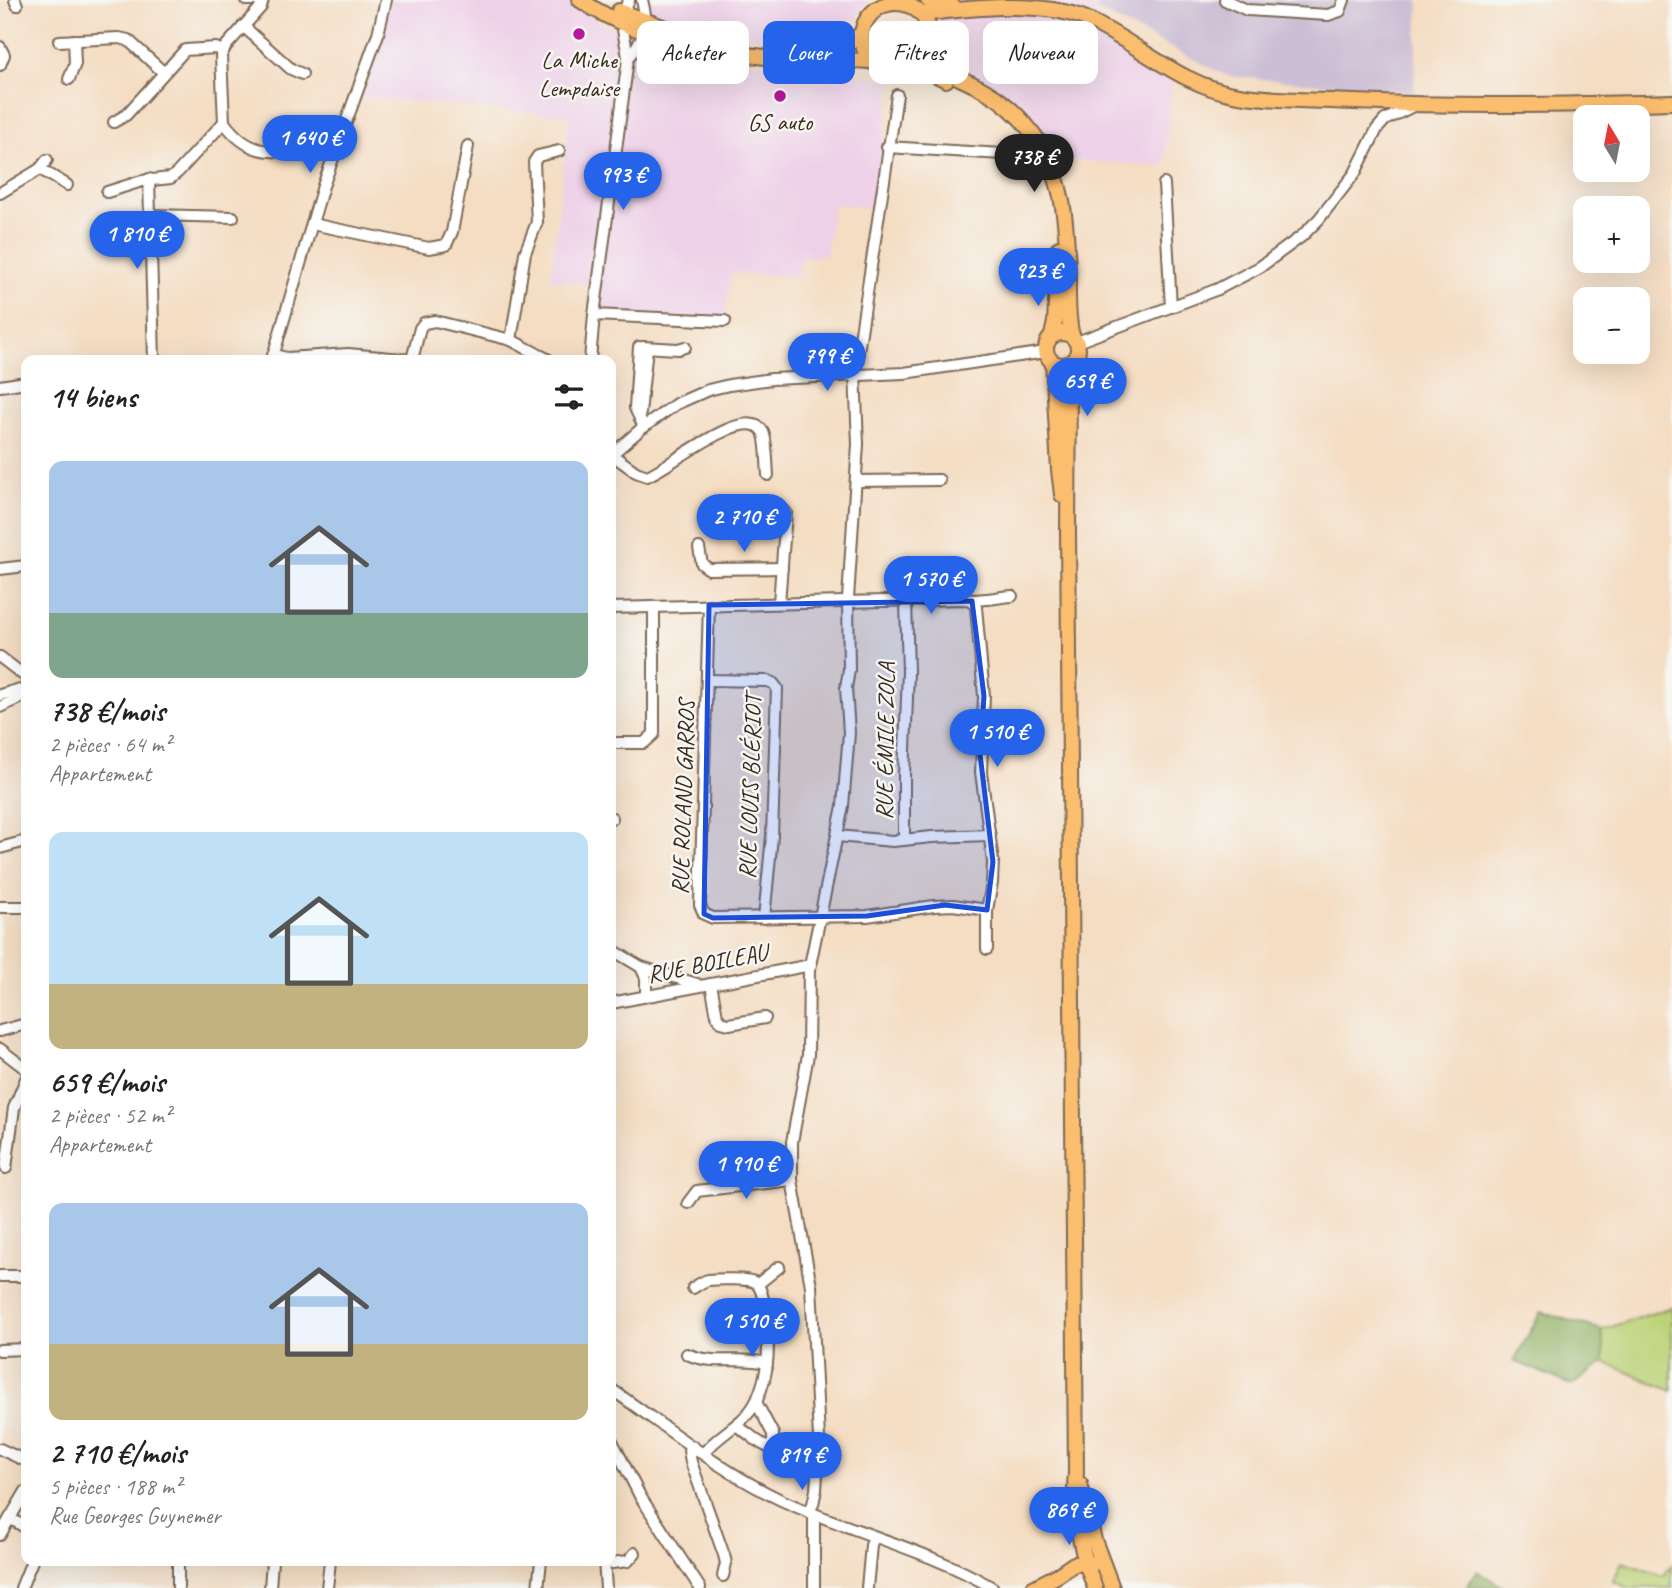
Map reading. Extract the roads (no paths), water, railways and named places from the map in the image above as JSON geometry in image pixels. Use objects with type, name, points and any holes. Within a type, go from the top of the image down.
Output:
[{"type":"main road","points":[[580,0],[624,12]]},
{"type":"main road","points":[[597,0],[624,12]]},
{"type":"main road","points":[[928,0],[959,8]]},
{"type":"main road","points":[[855,40],[861,34],[873,11],[889,1],[914,7],[1049,8],[1083,17],[1129,42],[1191,82],[1238,95],[1482,107],[1672,102]]},
{"type":"main road","points":[[914,7],[926,21]]},
{"type":"main road","points":[[943,21],[959,8]]},
{"type":"main road","points":[[861,34],[863,48],[869,59]]},
{"type":"main road","points":[[969,83],[1013,111],[1044,151],[1056,175],[1063,204],[1068,254],[1069,322],[1079,351],[1069,374],[1068,534],[1076,1472],[1094,1563],[1096,1588]]},
{"type":"main road","points":[[952,84],[988,104],[1018,131],[1037,155],[1052,191],[1058,219],[1059,255],[1055,322],[1052,336],[1047,343],[1068,534]]},
{"type":"main road","points":[[1052,336],[1064,332],[1075,339]]},
{"type":"main road","points":[[1050,357],[1065,365],[1072,362]]},
{"type":"main road","points":[[1033,1588],[1058,1575],[1080,1572],[1094,1563]]},
{"type":"main road","points":[[1094,1563],[1103,1588]]},
{"type":"main road","points":[[1094,1563],[1112,1588]]},
{"type":"street","points":[[246,0],[260,0],[261,7],[221,55],[224,122],[249,146],[260,151],[336,150]]},
{"type":"street","points":[[274,355],[312,224],[378,34],[386,0]]},
{"type":"street","points":[[642,0],[645,21]]},
{"type":"street","points":[[1225,0],[1255,11],[1328,15],[1340,11],[1344,0]]},
{"type":"street","points":[[590,355],[628,60],[624,12]]},
{"type":"street","points":[[243,26],[291,69],[302,74]]},
{"type":"street","points":[[59,41],[119,38],[128,40],[163,72]]},
{"type":"street","points":[[69,79],[75,64],[74,40]]},
{"type":"street","points":[[628,60],[637,44]]},
{"type":"street","points":[[0,47],[4,55],[0,65]]},
{"type":"street","points":[[114,122],[126,115],[185,50],[216,48],[223,51]]},
{"type":"street","points":[[814,1588],[811,1513],[816,1490],[819,1449],[815,1356],[811,1286],[792,1180],[792,1142],[808,1055],[809,970],[843,806],[848,750],[848,602],[856,481],[855,376],[887,147],[897,95]]},
{"type":"street","points":[[1075,339],[1219,289],[1260,267],[1302,236],[1319,219],[1355,173],[1377,129],[1396,112],[1416,105]]},
{"type":"street","points":[[107,192],[149,179],[171,178],[224,122]]},
{"type":"street","points":[[312,224],[429,247],[446,245],[452,232],[468,146]]},
{"type":"street","points":[[887,147],[1019,155]]},
{"type":"street","points":[[511,340],[525,253],[537,222],[534,162],[538,156],[559,151]]},
{"type":"street","points":[[0,193],[20,183],[44,164],[67,186]]},
{"type":"street","points":[[149,179],[154,355]]},
{"type":"street","points":[[1164,184],[1171,307]]},
{"type":"street","points":[[151,215],[233,217]]},
{"type":"street","points":[[594,315],[725,321]]},
{"type":"street","points":[[414,355],[420,328],[429,321],[511,340],[540,355]]},
{"type":"street","points":[[641,421],[639,347],[685,347]]},
{"type":"street","points":[[616,449],[641,421],[708,390],[729,385],[772,379],[904,373],[1050,357]]},
{"type":"street","points":[[0,386],[21,383]]},
{"type":"street","points":[[616,458],[647,476],[728,428],[751,425],[764,434],[768,475]]},
{"type":"street","points":[[856,481],[939,480]]},
{"type":"street","points":[[764,501],[786,513],[779,603]]},
{"type":"street","points":[[699,548],[702,564],[709,569],[782,568]]},
{"type":"street","points":[[0,569],[21,567]]},
{"type":"street","points":[[616,608],[964,599],[972,601],[1012,596]]},
{"type":"street","name":"RUE ÉMILE ZOLA","points":[[904,840],[908,671],[906,601]]},
{"type":"street","points":[[972,601],[976,607],[984,696],[981,763],[993,871],[986,910],[987,949]]},
{"type":"street","name":"RUE ROLAND GARROS","points":[[709,605],[700,905],[704,914],[713,918],[867,916],[953,905],[986,910]]},
{"type":"street","points":[[616,743],[644,743],[654,734],[654,607]]},
{"type":"street","points":[[0,657],[21,683]]},
{"type":"street","name":"RUE LOUIS BLÉRIOT","points":[[707,680],[766,681],[777,688],[772,835],[764,918]]},
{"type":"street","points":[[0,695],[21,688]]},
{"type":"street","points":[[0,707],[21,690]]},
{"type":"street","points":[[837,836],[877,841],[990,835]]},
{"type":"street","points":[[0,848],[21,842]]},
{"type":"street","points":[[0,907],[21,907]]},
{"type":"street","points":[[616,952],[641,967],[667,977],[705,984],[721,1022],[729,1024],[765,1018]]},
{"type":"street","name":"RUE BOILEAU","points":[[616,1002],[811,965]]},
{"type":"street","points":[[641,967],[646,978],[646,996]]},
{"type":"street","points":[[666,992],[669,984],[667,977]]},
{"type":"street","points":[[0,1022],[21,1019]]},
{"type":"street","points":[[0,1031],[21,1025]]},
{"type":"street","points":[[0,1049],[21,1065]]},
{"type":"street","points":[[6,1168],[14,1108],[21,1091]]},
{"type":"street","points":[[688,1203],[697,1191],[792,1180]]},
{"type":"street","points":[[758,1284],[779,1268]]},
{"type":"street","points":[[0,1276],[21,1276]]},
{"type":"street","points":[[694,1287],[707,1280],[750,1280],[761,1289],[765,1310],[767,1363],[756,1402],[736,1426],[713,1441],[704,1453]]},
{"type":"street","points":[[0,1350],[21,1349]]},
{"type":"street","points":[[687,1354],[702,1360],[756,1360],[767,1363]]},
{"type":"street","points":[[616,1393],[755,1486],[811,1513],[949,1565],[993,1588]]},
{"type":"street","points":[[736,1426],[765,1446],[773,1444],[773,1434],[756,1402]]},
{"type":"street","points":[[692,1446],[689,1456],[726,1563],[723,1576]]},
{"type":"street","points":[[0,1449],[21,1459]]},
{"type":"street","points":[[616,1449],[640,1496],[701,1588]]},
{"type":"street","points":[[0,1535],[21,1500]]},
{"type":"street","points":[[10,1518],[21,1525]]},
{"type":"street","points":[[867,1588],[874,1537]]},
{"type":"street","points":[[616,1561],[628,1560],[635,1553]]},
{"type":"street","points":[[30,1566],[21,1586],[36,1588]]},
{"type":"street","points":[[177,1588],[178,1566]]},
{"type":"street","points":[[270,1588],[272,1566]]},
{"type":"street","points":[[327,1588],[329,1566]]},
{"type":"street","points":[[538,1588],[540,1566]]},
{"type":"street","points":[[604,1566],[606,1588]]},
{"type":"place","name":"La Miche Lempdaise","points":[[579,34]]},
{"type":"place","name":"GS auto","points":[[780,96]]}]
